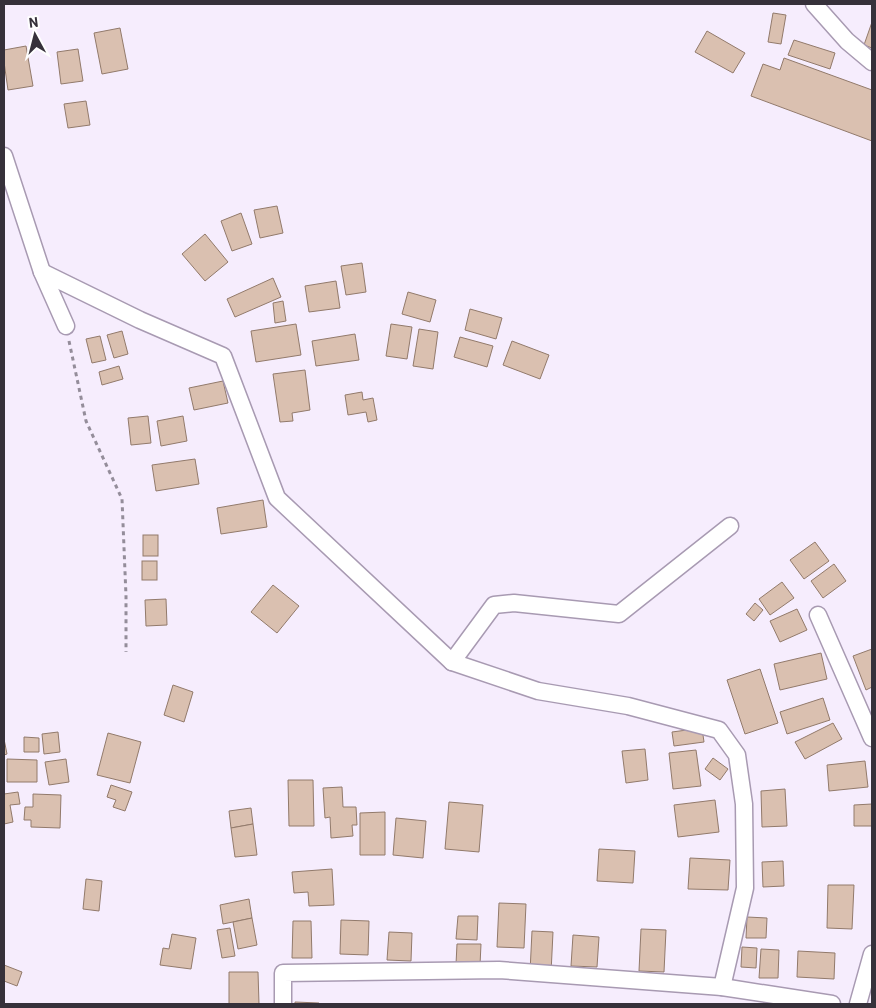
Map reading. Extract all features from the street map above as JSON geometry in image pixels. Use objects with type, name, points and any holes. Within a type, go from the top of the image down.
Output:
[{"type":"street","points":[[814,4],[847,41],[872,62]]},
{"type":"street","points":[[4,156],[42,272],[66,326]]},
{"type":"street","points":[[42,272],[140,320],[223,356],[277,498],[452,662],[538,691],[628,706],[719,730],[737,755],[744,804],[745,888],[722,987]]},
{"type":"street","points":[[452,662],[494,605],[514,603],[619,614],[730,526]]},
{"type":"street","points":[[818,615],[872,738]]},
{"type":"street","points":[[858,1004],[872,954]]},
{"type":"street","points":[[283,1004],[283,973],[500,970],[722,987],[832,1004]]},
{"type":"path","points":[[66,326],[86,421],[122,499],[126,652]]},
{"type":"building","points":[[773,13],[786,15],[781,44],[768,42]]},
{"type":"building","points":[[872,22],[872,48],[864,45]]},
{"type":"building","points":[[120,28],[128,69],[102,74],[94,33]]},
{"type":"building","points":[[707,31],[745,53],[733,73],[695,52]]},
{"type":"building","points":[[794,40],[835,53],[830,69],[788,55]]},
{"type":"building","points":[[26,46],[33,86],[8,90],[4,50]]},
{"type":"building","points":[[78,49],[83,81],[61,84],[57,52]]},
{"type":"building","points":[[784,58],[872,90],[872,141],[751,96],[763,64],[780,70]]},
{"type":"building","points":[[86,101],[90,125],[68,128],[64,104]]},
{"type":"building","points":[[277,206],[283,233],[260,238],[254,210]]},
{"type":"building","points":[[241,213],[252,244],[232,251],[221,221]]},
{"type":"building","points":[[205,234],[228,262],[205,281],[182,254]]},
{"type":"building","points":[[362,263],[366,292],[346,295],[341,266]]},
{"type":"building","points":[[273,278],[281,297],[235,317],[227,299]]},
{"type":"building","points":[[336,281],[340,308],[309,312],[305,286]]},
{"type":"building","points":[[408,292],[436,300],[430,322],[402,314]]},
{"type":"building","points":[[283,301],[286,321],[275,323],[273,303]]},
{"type":"building","points":[[470,309],[502,318],[496,339],[465,330]]},
{"type":"building","points":[[296,324],[301,355],[256,362],[251,331]]},
{"type":"building","points":[[391,324],[412,327],[407,359],[386,356]]},
{"type":"building","points":[[419,329],[438,332],[433,369],[413,366]]},
{"type":"building","points":[[122,331],[128,354],[114,358],[107,335]]},
{"type":"building","points":[[355,334],[359,360],[316,366],[312,341]]},
{"type":"building","points":[[100,336],[106,360],[92,363],[86,339]]},
{"type":"building","points":[[460,337],[493,346],[487,367],[454,357]]},
{"type":"building","points":[[512,341],[549,355],[540,379],[503,365]]},
{"type":"building","points":[[119,366],[123,379],[102,385],[99,372]]},
{"type":"building","points":[[305,370],[310,410],[292,413],[293,421],[280,422],[273,374]]},
{"type":"building","points":[[223,381],[228,403],[194,410],[189,388]]},
{"type":"building","points":[[362,392],[363,400],[373,398],[377,420],[368,422],[366,412],[348,415],[345,395]]},
{"type":"building","points":[[148,416],[151,443],[131,445],[128,418]]},
{"type":"building","points":[[183,416],[187,441],[161,446],[157,421]]},
{"type":"building","points":[[195,459],[199,484],[156,491],[152,465]]},
{"type":"building","points":[[263,500],[267,527],[221,534],[217,508]]},
{"type":"building","points":[[143,535],[158,535],[158,556],[143,556]]},
{"type":"building","points":[[815,542],[829,561],[804,579],[790,560]]},
{"type":"building","points":[[142,561],[157,561],[157,580],[142,580]]},
{"type":"building","points":[[834,564],[846,581],[823,598],[811,581]]},
{"type":"building","points":[[782,582],[794,598],[770,615],[759,599]]},
{"type":"building","points":[[273,585],[299,606],[277,633],[251,612]]},
{"type":"building","points":[[166,599],[167,625],[146,626],[145,600]]},
{"type":"building","points":[[755,603],[763,610],[754,621],[746,614]]},
{"type":"building","points":[[797,609],[807,630],[780,642],[770,621]]},
{"type":"building","points":[[872,649],[872,687],[866,690],[853,656]]},
{"type":"building","points":[[821,653],[827,679],[780,690],[774,664]]},
{"type":"building","points":[[760,669],[778,723],[745,734],[727,680]]},
{"type":"building","points":[[173,685],[193,692],[184,722],[164,715]]},
{"type":"building","points":[[823,698],[830,720],[787,734],[780,712]]},
{"type":"building","points":[[833,723],[842,739],[805,759],[795,742]]},
{"type":"building","points":[[702,728],[704,742],[674,746],[672,732]]},
{"type":"building","points":[[58,732],[60,752],[44,754],[42,734]]},
{"type":"building","points":[[108,733],[141,742],[130,783],[97,775]]},
{"type":"building","points":[[24,737],[39,738],[39,752],[24,752]]},
{"type":"building","points":[[4,739],[7,754],[4,755]]},
{"type":"building","points":[[645,749],[648,780],[626,783],[622,751]]},
{"type":"building","points":[[696,750],[701,786],[673,789],[669,753]]},
{"type":"building","points":[[713,758],[728,769],[720,780],[705,769]]},
{"type":"building","points":[[7,759],[37,760],[37,782],[7,782]]},
{"type":"building","points":[[66,759],[69,782],[49,785],[45,762]]},
{"type":"building","points":[[865,761],[868,787],[829,791],[827,765]]},
{"type":"building","points":[[288,780],[313,780],[314,826],[289,826]]},
{"type":"building","points":[[111,785],[132,792],[125,811],[113,807],[116,800],[107,797]]},
{"type":"building","points":[[342,787],[343,807],[356,807],[357,825],[352,825],[353,836],[331,838],[330,817],[325,818],[323,788]]},
{"type":"building","points":[[785,789],[787,826],[762,827],[761,791]]},
{"type":"building","points":[[18,792],[20,804],[10,805],[13,822],[4,824],[4,794]]},
{"type":"building","points":[[33,794],[61,795],[60,828],[31,827],[31,820],[24,820],[25,807],[33,807]]},
{"type":"building","points":[[715,800],[719,832],[678,837],[674,805]]},
{"type":"building","points":[[449,802],[483,805],[479,852],[445,849]]},
{"type":"building","points":[[872,804],[872,826],[854,826],[854,805]]},
{"type":"building","points":[[251,808],[253,824],[231,828],[229,811]]},
{"type":"building","points":[[385,812],[385,855],[360,855],[360,813]]},
{"type":"building","points":[[396,818],[426,821],[423,858],[393,855]]},
{"type":"building","points":[[253,824],[257,855],[235,857],[231,828]]},
{"type":"building","points":[[599,849],[635,851],[633,883],[597,881]]},
{"type":"building","points":[[690,858],[730,860],[728,890],[688,889]]},
{"type":"building","points":[[783,861],[784,886],[763,887],[762,862]]},
{"type":"building","points":[[332,869],[334,905],[309,906],[308,892],[294,893],[292,872]]},
{"type":"building","points":[[86,879],[102,881],[99,911],[83,909]]},
{"type":"building","points":[[828,885],[854,885],[852,929],[827,928]]},
{"type":"building","points":[[249,899],[252,918],[223,924],[220,905]]},
{"type":"building","points":[[499,903],[526,904],[524,948],[497,947]]},
{"type":"building","points":[[458,916],[478,916],[477,940],[456,939]]},
{"type":"building","points":[[747,917],[767,918],[766,938],[746,938]]},
{"type":"building","points":[[252,918],[257,945],[238,949],[233,922]]},
{"type":"building","points":[[341,920],[369,921],[368,955],[340,954]]},
{"type":"building","points":[[293,921],[311,921],[312,958],[292,958]]},
{"type":"building","points":[[230,928],[235,956],[222,958],[217,930]]},
{"type":"building","points":[[641,929],[666,930],[664,972],[639,971]]},
{"type":"building","points":[[532,931],[553,932],[551,973],[530,972]]},
{"type":"building","points":[[389,932],[412,933],[411,961],[387,960]]},
{"type":"building","points":[[172,934],[196,938],[191,969],[160,965],[163,948],[169,949]]},
{"type":"building","points":[[573,935],[599,937],[597,967],[571,966]]},
{"type":"building","points":[[457,944],[481,944],[480,965],[456,964]]},
{"type":"building","points":[[742,947],[757,948],[756,968],[741,967]]},
{"type":"building","points":[[761,949],[779,950],[778,978],[759,978]]},
{"type":"building","points":[[798,951],[835,953],[834,979],[797,977]]},
{"type":"building","points":[[4,965],[22,972],[17,986],[4,981]]},
{"type":"building","points":[[229,972],[258,972],[259,1004],[229,1004]]},
{"type":"building","points":[[295,1002],[319,1003],[319,1004],[295,1004]]}]
